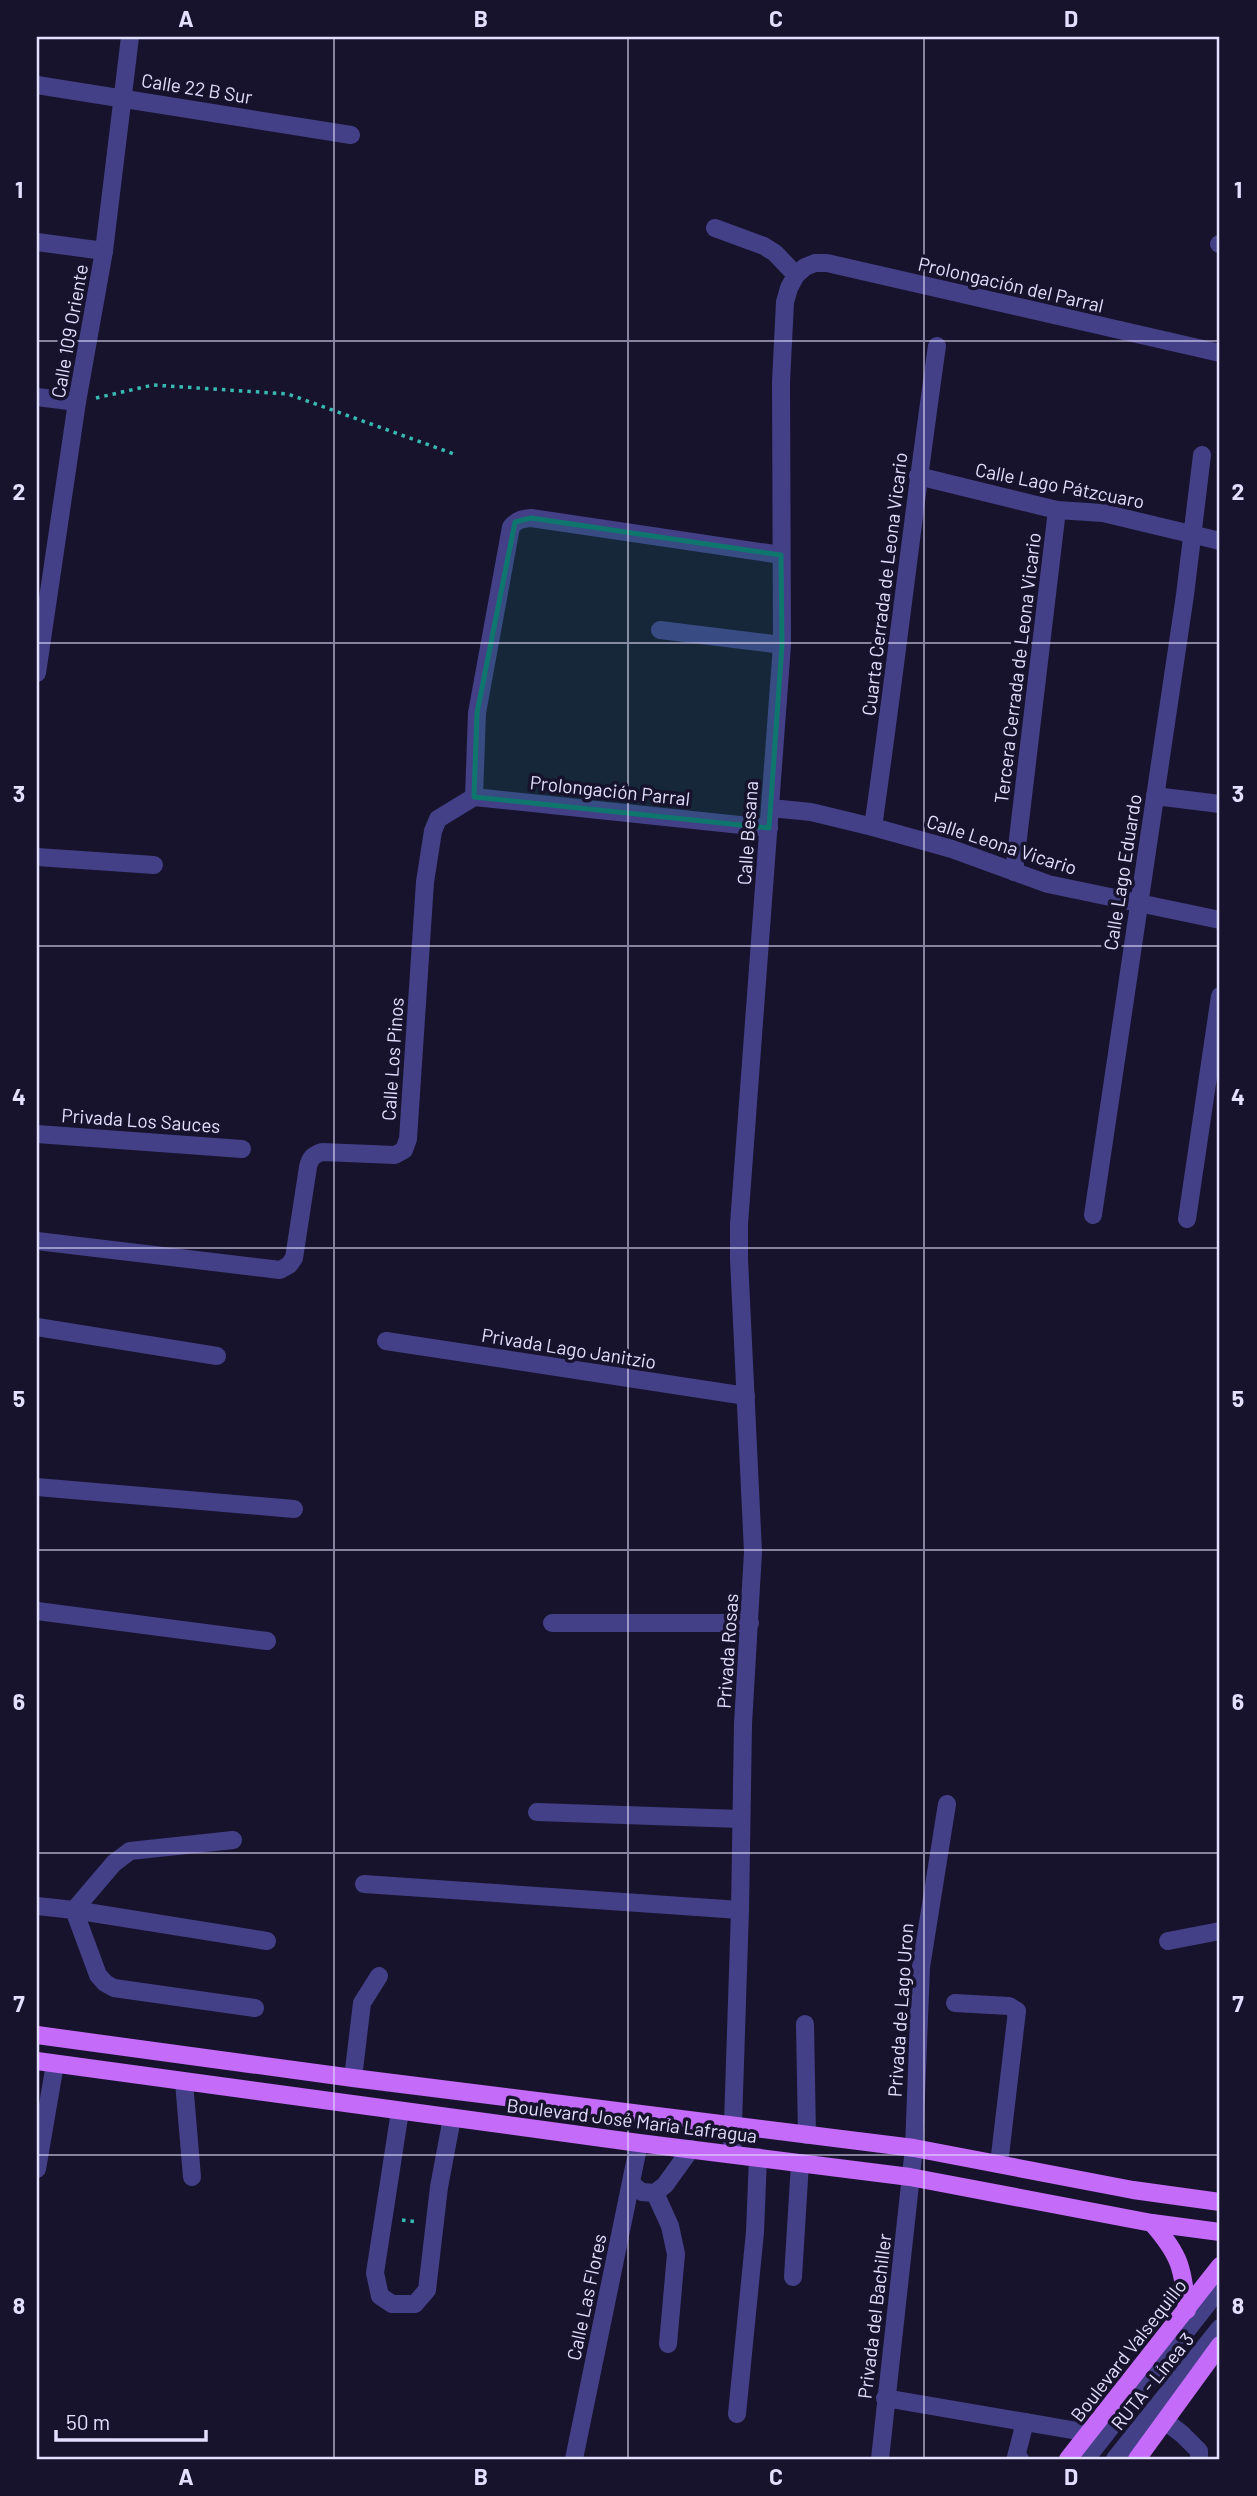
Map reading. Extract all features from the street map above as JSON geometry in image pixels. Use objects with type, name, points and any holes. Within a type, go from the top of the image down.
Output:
[{"type":"main road","name":"Boulevard José María Lafragua","points":[[37,2035],[733,2127],[914,2148],[1133,2190],[1220,2202]]},
{"type":"main road","name":"Boulevard José María Lafragua","points":[[46,2062],[691,2150],[910,2177],[1152,2223],[1220,2231]]},
{"type":"main road","points":[[1152,2223],[1171,2245],[1179,2261],[1184,2276],[1187,2310]]},
{"type":"main road","name":"Boulevard Valsequillo","points":[[1068,2459],[1220,2266]]},
{"type":"main road","points":[[1137,2459],[1220,2344]]},
{"type":"street","name":"Calle 109 Oriente","points":[[37,673],[45,565],[104,251],[130,37]]},
{"type":"street","name":"Calle 22 B Sur","points":[[37,85],[351,135]]},
{"type":"street","points":[[715,228],[764,246],[775,253],[796,275]]},
{"type":"street","points":[[37,242],[104,251]]},
{"type":"street","name":"Prolongación del Parral","points":[[796,275],[814,263],[827,263],[1220,353]]},
{"type":"street","name":"Calle Besana","points":[[746,1396],[738,1259],[739,1224],[782,645],[783,322],[785,302],[796,275]]},
{"type":"street","name":"Cuarta Cerrada de Leona Vicario","points":[[873,827],[898,656],[918,476],[937,346]]},
{"type":"street","points":[[37,397],[77,402]]},
{"type":"street","name":"Calle Lago Eduardo","points":[[1093,1215],[1193,535],[1202,455]]},
{"type":"street","name":"Calle Lago Pátzcuaro","points":[[918,476],[1057,510],[1103,513],[1220,541]]},
{"type":"street","name":"Tercera Cerrada de Leona Vicario","points":[[1014,872],[1057,510]]},
{"type":"street","points":[[474,797],[477,713],[511,527],[515,522],[531,518],[781,555]]},
{"type":"street","points":[[660,630],[782,645]]},
{"type":"street","points":[[1155,796],[1220,804]]},
{"type":"street","name":"Calle Los Pinos","points":[[37,1241],[280,1270],[294,1258],[308,1167],[315,1154],[395,1155],[404,1150],[408,1139],[425,882],[433,831],[438,819],[474,797]]},
{"type":"street","name":"Prolongación Parral","points":[[474,797],[769,828]]},
{"type":"street","name":"Calle Leona Vicario","points":[[771,808],[811,812],[873,827],[952,849],[1048,884],[1220,920]]},
{"type":"street","points":[[37,857],[154,865]]},
{"type":"street","points":[[1186,1219],[1220,996]]},
{"type":"street","name":"Privada Los Sauces","points":[[37,1134],[242,1149]]},
{"type":"street","points":[[37,1326],[217,1356]]},
{"type":"street","name":"Privada Lago Janitzio","points":[[386,1341],[746,1396]]},
{"type":"street","name":"Privada Rosas","points":[[733,2154],[743,1724],[754,1552],[746,1396]]},
{"type":"street","points":[[37,1487],[294,1508]]},
{"type":"street","points":[[37,1611],[267,1641]]},
{"type":"street","points":[[552,1623],[750,1623]]},
{"type":"street","name":"Privada de Lago Uron","points":[[910,2177],[914,2148],[921,1967],[947,1804]]},
{"type":"street","points":[[537,1812],[740,1819]]},
{"type":"street","points":[[74,1910],[114,1863],[130,1851],[233,1840]]},
{"type":"street","points":[[364,1884],[740,1910]]},
{"type":"street","points":[[37,1906],[267,1941]]},
{"type":"street","points":[[74,1910],[98,1975],[114,1988],[255,2008]]},
{"type":"street","points":[[1167,1941],[1220,1931]]},
{"type":"street","points":[[353,2078],[362,2003],[370,1987],[380,1976]]},
{"type":"street","points":[[955,2003],[1009,2006],[1017,2011],[999,2164]]},
{"type":"street","points":[[805,2024],[807,2134]]},
{"type":"street","points":[[37,2169],[46,2062]]},
{"type":"street","points":[[184,2082],[192,2177]]},
{"type":"street","points":[[400,2110],[375,2273],[380,2296],[392,2304],[415,2304],[427,2290],[434,2223],[452,2118]]},
{"type":"street","name":"Calle Las Flores","points":[[574,2459],[639,2143]]},
{"type":"street","points":[[631,2184],[642,2192],[655,2193],[666,2185],[691,2150]]},
{"type":"street","points":[[737,2414],[755,2232],[758,2157]]},
{"type":"street","points":[[793,2277],[800,2163]]},
{"type":"street","name":"Privada del Bachiller","points":[[880,2459],[910,2177]]},
{"type":"street","points":[[655,2193],[670,2226],[676,2254],[668,2344]]},
{"type":"street","points":[[1086,2459],[1220,2288]]},
{"type":"street","name":"RUTA - Línea 3","points":[[1115,2459],[1220,2328]]},
{"type":"street","points":[[886,2398],[1089,2433]]},
{"type":"street","points":[[1165,2421],[1199,2451],[1199,2459]]},
{"type":"street","points":[[1020,2459],[1016,2457],[1025,2422]]},
{"type":"path","points":[[77,402],[153,385],[288,394],[454,454]]},
{"type":"path","points":[[384,2219],[434,2223]]},
{"type":"highlighted area","points":[[531,518],[781,555],[782,645],[769,828],[474,797],[477,713],[515,522]]}]
